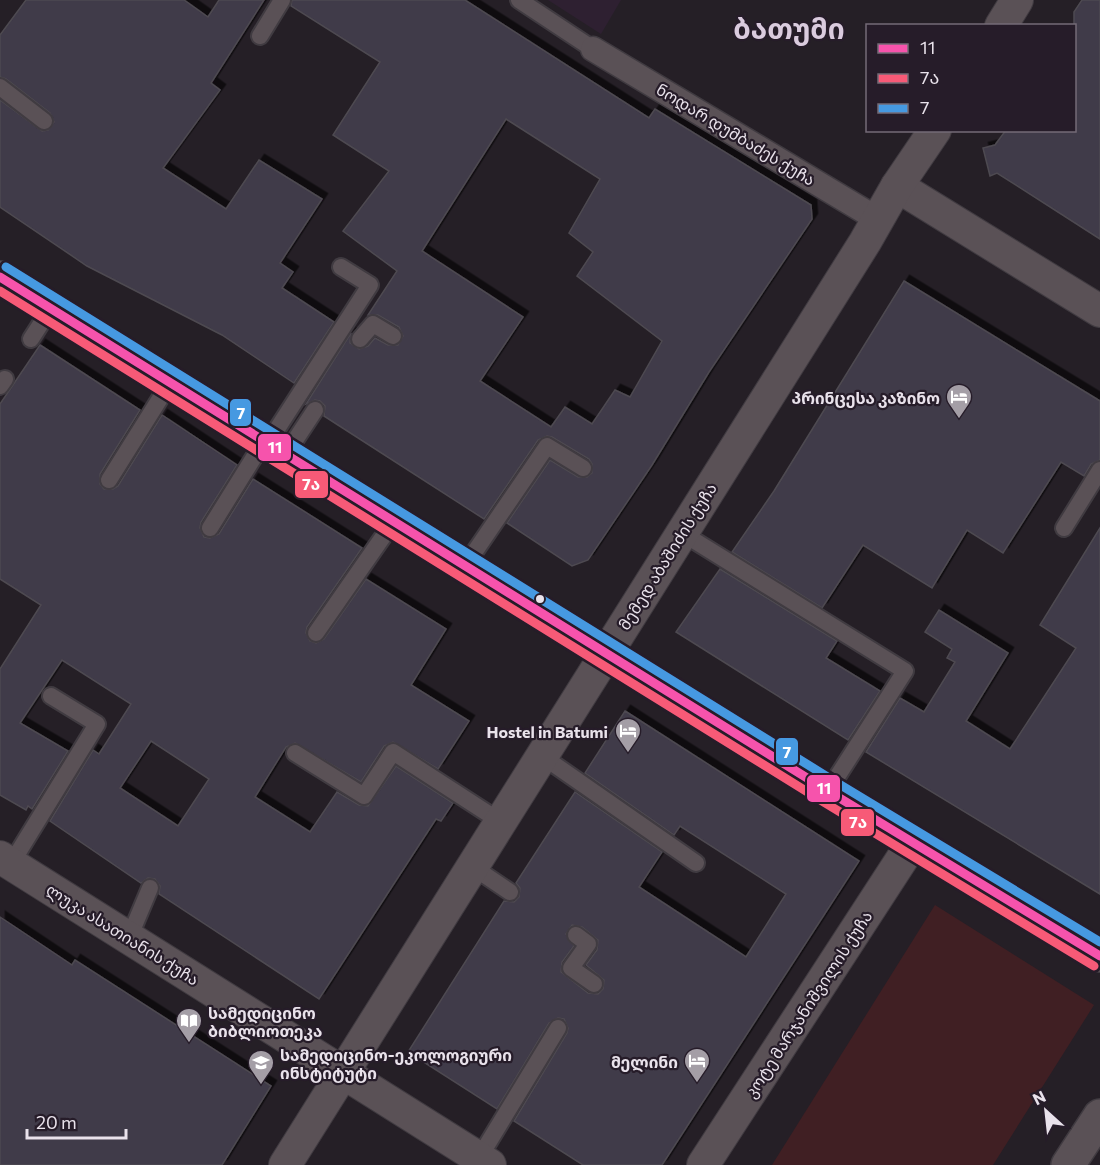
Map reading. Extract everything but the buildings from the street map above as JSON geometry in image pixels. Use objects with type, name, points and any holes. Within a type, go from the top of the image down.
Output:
[{"type":"street","points":[[1002,24],[1017,0]]},
{"type":"street","name":"ნოდარ დუმბაძეს ქუჩა","points":[[593,49],[879,220]]},
{"type":"street","name":"მემედ აბაშიძის ქუჩა","points":[[285,1165],[879,220],[897,186],[934,132]]},
{"type":"street","points":[[897,186],[1100,311]]},
{"type":"street","points":[[0,277],[171,381],[828,791],[1100,956]]},
{"type":"street","name":"კოტე მარჯანიშვილის ქუჩა","points":[[703,1165],[913,842]]},
{"type":"street","name":"ლუკა ასათიანის ქუჩა","points":[[6,861],[484,1161]]},
{"type":"street","points":[[1068,1165],[1100,1116]]},
{"type":"lane","points":[[260,36],[282,0]]},
{"type":"lane","points":[[519,0],[593,49]]},
{"type":"lane","points":[[0,87],[40,113]]},
{"type":"lane","points":[[210,528],[273,446],[369,285],[341,267]]},
{"type":"lane","points":[[31,339],[51,308]]},
{"type":"lane","points":[[360,339],[373,324],[393,336]]},
{"type":"lane","points":[[109,480],[171,381]]},
{"type":"lane","points":[[273,446],[315,410]]},
{"type":"lane","points":[[465,566],[548,446],[583,468]]},
{"type":"lane","points":[[1064,528],[1100,470]]},
{"type":"lane","points":[[316,633],[394,521]]},
{"type":"lane","points":[[682,532],[905,671],[828,791]]},
{"type":"lane","points":[[6,861],[97,724],[51,696]]},
{"type":"lane","points":[[295,753],[364,796],[393,752],[501,822]]},
{"type":"lane","points":[[542,756],[696,863]]},
{"type":"lane","points":[[473,867],[510,892]]},
{"type":"lane","points":[[129,938],[150,888]]},
{"type":"lane","points":[[576,935],[588,944],[572,968],[594,984]]},
{"type":"lane","points":[[484,1161],[558,1028]]},
{"type":"shaded area","points":[[548,0],[621,0],[601,34]]},
{"type":"shaded area","points":[[935,905],[1094,1005],[993,1165],[772,1165]]},
{"type":"transit line","name":"7","points":[[6,267],[834,781],[1100,942]]},
{"type":"transit line","name":"11","points":[[0,277],[828,791],[1100,956]]},
{"type":"transit line","name":"7ა","points":[[0,291],[822,801],[1094,966]]},
{"type":"place","name":"პრინცესა კაზინო","points":[[959,420]]},
{"type":"place","name":"Hostel in Batumi","points":[[628,754]]},
{"type":"place","name":"სამედიცინო ბიბლიოთეკა","points":[[189,1044]]},
{"type":"place","name":"მელინი","points":[[697,1084]]},
{"type":"place","name":"სამედიცინო-ეკოლოგიური ინსტიტუტი","points":[[261,1086]]},
{"type":"district","name":"ბათუმი","points":[[789,28]]}]
